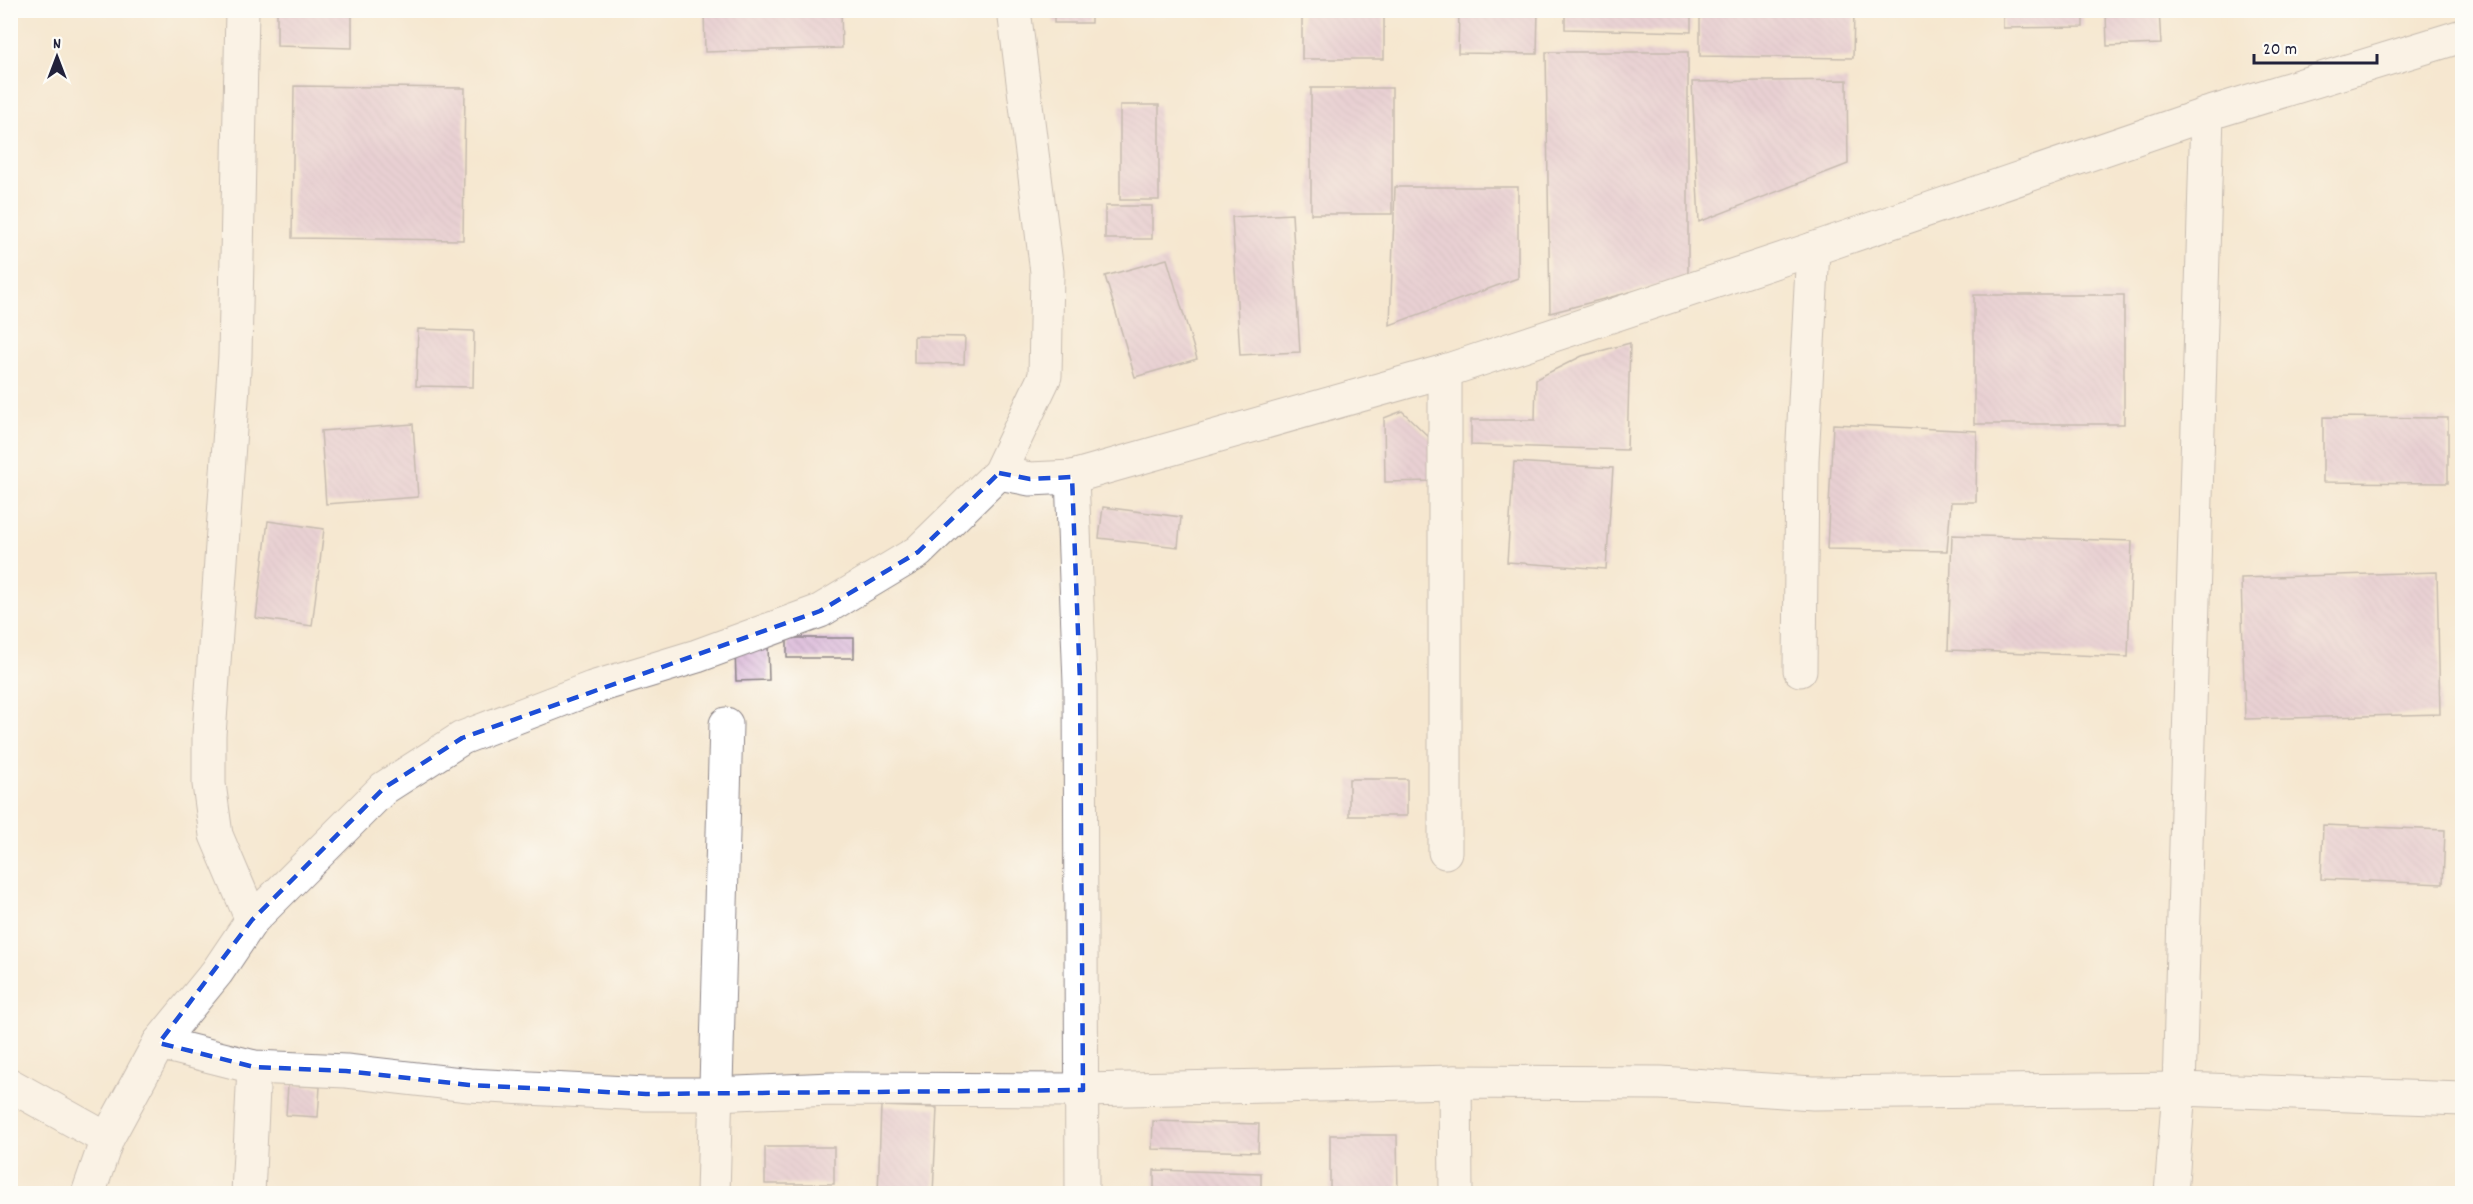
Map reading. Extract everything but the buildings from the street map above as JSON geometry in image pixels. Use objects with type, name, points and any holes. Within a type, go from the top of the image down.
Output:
[{"type":"street","points":[[242,10],[235,356],[209,735],[208,784],[216,835],[252,920]]},
{"type":"street","points":[[88,1194],[107,1139],[159,1043],[217,972],[252,920],[384,788],[462,738],[592,688],[697,656],[819,611],[918,552],[999,473],[1045,376],[1047,272],[1014,10]]},
{"type":"street","points":[[999,473],[1030,478],[1072,477],[1445,371],[1813,249],[2207,114],[2463,36]]},
{"type":"street","points":[[2171,1194],[2179,1089],[2207,114]]},
{"type":"street","points":[[1800,670],[1802,460],[1813,249]]},
{"type":"street","points":[[1445,371],[1445,852]]},
{"type":"street","points":[[1072,477],[1080,683],[1082,1194]]},
{"type":"street","points":[[713,1194],[726,724]]},
{"type":"street","points":[[159,1043],[254,1067],[346,1071],[469,1085],[646,1094],[715,1094],[832,1089],[1083,1090],[1455,1082],[1661,1083],[1813,1093],[2179,1089],[2463,1100]]},
{"type":"street","points":[[248,1194],[254,1067]]},
{"type":"street","points":[[1455,1082],[1456,1194]]},
{"type":"street","points":[[10,1085],[107,1139]]},
{"type":"highlighted area","points":[[999,473],[1030,479],[1072,477],[1080,683],[1083,1090],[646,1094],[469,1085],[346,1071],[254,1067],[159,1043],[252,920],[384,788],[462,738],[820,611],[918,552]]}]
